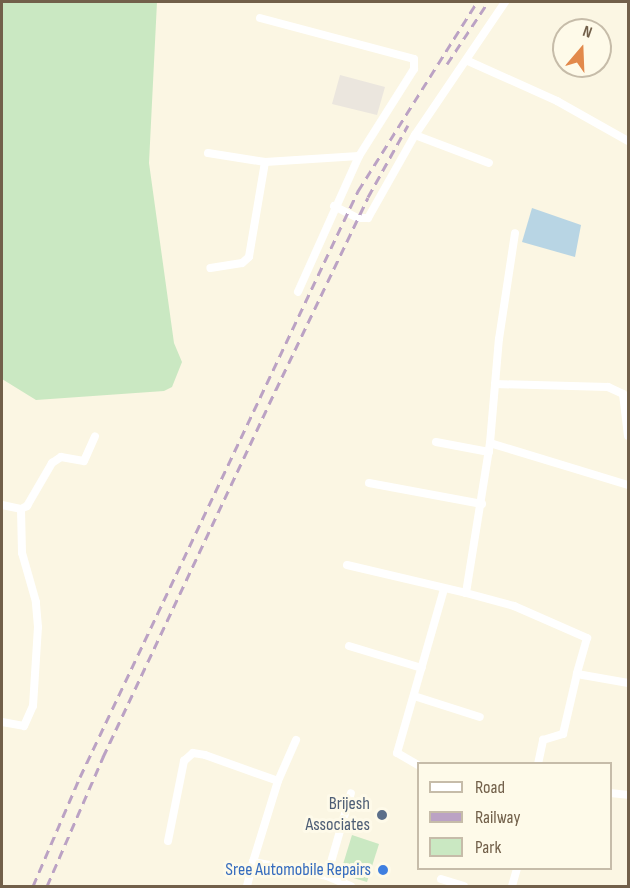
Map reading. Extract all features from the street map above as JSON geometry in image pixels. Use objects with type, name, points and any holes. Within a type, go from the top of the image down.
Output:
[{"type":"street","points":[[334,206],[358,218],[368,218],[415,135],[468,61],[505,2]]},
{"type":"street","points":[[260,18],[414,59],[414,69],[359,156],[334,206],[297,292]]},
{"type":"street","points":[[468,61],[557,101],[628,141]]},
{"type":"street","points":[[415,135],[489,163]]},
{"type":"street","points":[[208,153],[265,162],[359,156]]},
{"type":"street","points":[[210,268],[242,263],[249,257],[265,162]]},
{"type":"street","points":[[466,593],[489,453],[495,384],[515,233]]},
{"type":"street","points":[[495,384],[608,387],[623,394],[628,436]]},
{"type":"street","points":[[2,722],[24,726],[33,706],[38,627],[36,602],[22,554],[21,509],[33,497],[52,463],[61,457],[84,462],[94,436]]},
{"type":"street","points":[[436,441],[489,453]]},
{"type":"street","points":[[490,443],[628,485]]},
{"type":"street","points":[[369,483],[482,504]]},
{"type":"street","points":[[2,505],[21,509]]},
{"type":"street","points":[[347,565],[514,606],[587,638],[563,734],[547,735],[543,740],[538,762]]},
{"type":"street","points":[[417,764],[397,753],[444,589]]},
{"type":"street","points":[[349,646],[422,668]]},
{"type":"street","points":[[577,674],[628,682]]},
{"type":"street","points":[[414,696],[480,717]]},
{"type":"street","points":[[247,886],[278,782],[296,740]]},
{"type":"street","points":[[168,841],[184,761],[193,753],[278,782]]},
{"type":"street","points":[[327,876],[351,793]]},
{"type":"street","points":[[612,793],[628,795]]},
{"type":"street","points":[[254,862],[327,876],[351,886]]},
{"type":"street","points":[[512,886],[517,870]]},
{"type":"street","points":[[441,879],[464,886]]},
{"type":"shaded area","points":[[340,75],[385,87],[377,115],[332,104]]},
{"type":"green space","points":[[2,2],[157,2],[149,163],[174,343],[182,362],[172,387],[164,391],[36,400],[2,379]]},
{"type":"green space","points":[[352,835],[379,844],[367,882],[340,874]]},
{"type":"water","points":[[532,208],[581,225],[575,257],[522,242]]},
{"type":"railway","points":[[33,886],[80,777],[358,191],[477,2]]},
{"type":"railway","points":[[447,64],[488,2]]},
{"type":"railway","points":[[47,886],[103,757],[269,404],[368,197],[408,125]]},
{"type":"place","name":"Brijesh Associates","points":[[382,815]]},
{"type":"place","name":"Sree Automobile Repairs","points":[[383,870]]}]
